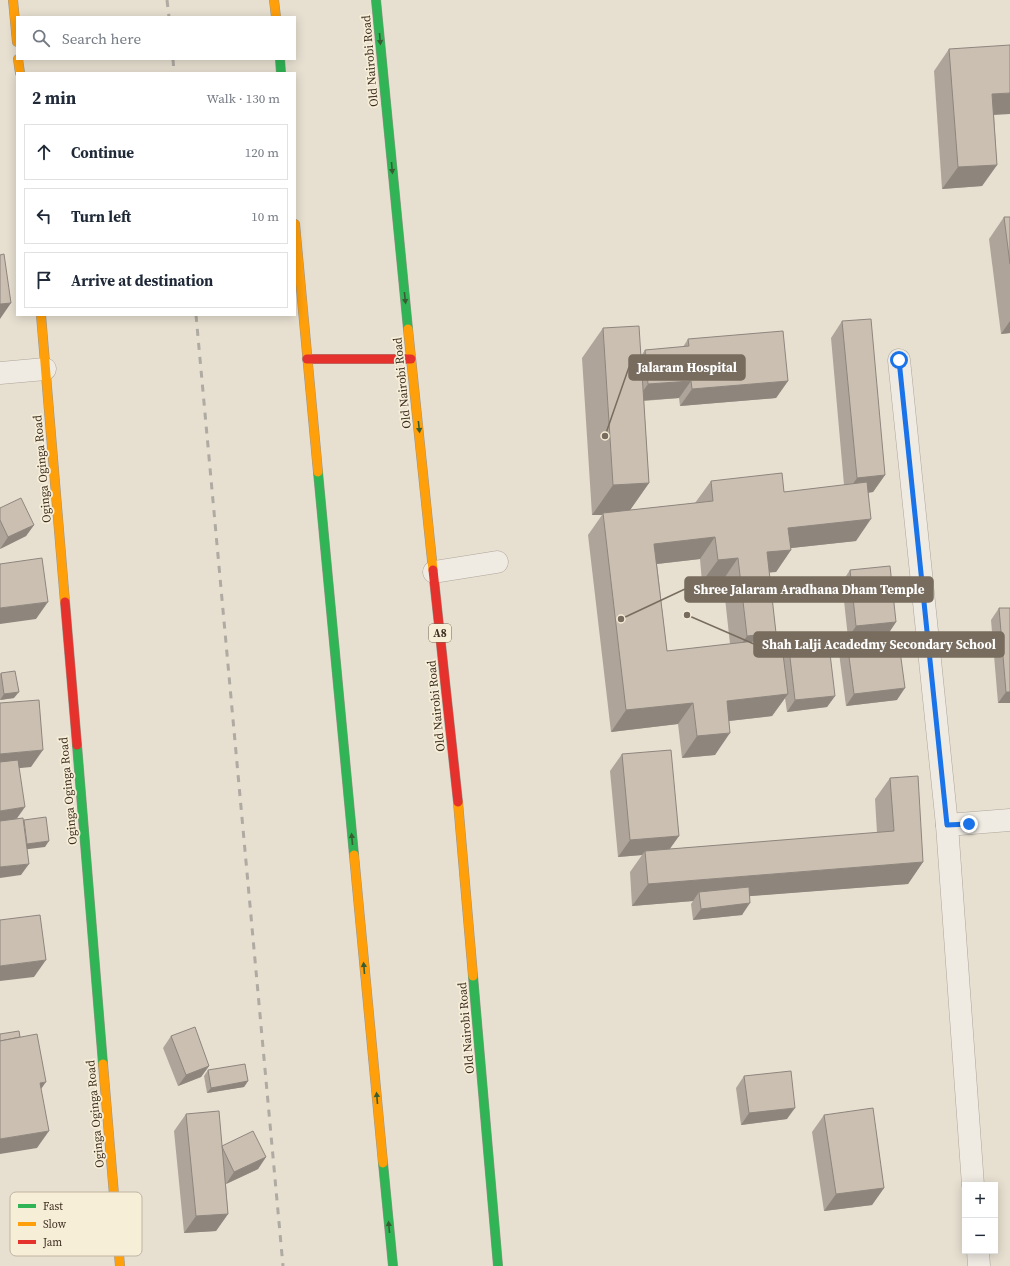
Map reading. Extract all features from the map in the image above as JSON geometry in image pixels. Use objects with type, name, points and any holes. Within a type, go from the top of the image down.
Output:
[{"type":"main road","points":[[13,0],[16,32]]},
{"type":"main road","points":[[274,0],[276,16]]},
{"type":"main road","name":"Old Nairobi Road","points":[[376,0],[411,359],[460,814],[498,1266]]},
{"type":"main road","points":[[18,60],[20,72]]},
{"type":"main road","points":[[280,60],[281,72]]},
{"type":"main road","points":[[296,234],[393,1266]]},
{"type":"main road","name":"Oginga Oginga Road","points":[[41,316],[114,1192]]},
{"type":"main road","points":[[308,359],[411,359]]},
{"type":"main road","name":"Oginga Oginga Road","points":[[119,1256],[120,1266]]},
{"type":"street","points":[[899,360],[947,825],[973,1182]]},
{"type":"street","points":[[0,373],[45,368]]},
{"type":"street","points":[[434,572],[497,562]]},
{"type":"street","points":[[947,825],[1010,820]]},
{"type":"street","points":[[978,1254],[979,1266]]},
{"type":"building","points":[[1010,45],[1010,93],[992,94],[997,165],[958,167],[949,49]]},
{"type":"building","points":[[1004,217],[1010,217],[1010,264]]},
{"type":"building","points":[[4,254],[11,303],[0,304],[0,255]]},
{"type":"building","points":[[871,319],[885,475],[857,478],[842,321]]},
{"type":"building","points":[[639,326],[649,483],[613,485],[603,328]]},
{"type":"building","points":[[783,331],[788,381],[692,389],[691,381],[648,384],[645,350],[689,346],[688,339]]},
{"type":"building","points":[[782,473],[784,492],[867,482],[871,519],[788,528],[791,550],[767,552],[776,633],[747,636],[738,558],[718,560],[715,537],[654,544],[667,651],[781,638],[788,694],[727,701],[730,733],[697,736],[693,703],[626,710],[603,513],[713,501],[711,481]]},
{"type":"building","points":[[21,498],[34,525],[8,537],[0,520],[0,508]]},
{"type":"building","points":[[42,558],[48,602],[0,608],[0,564]]},
{"type":"building","points":[[890,566],[896,622],[856,626],[850,570]]},
{"type":"building","points":[[999,608],[1010,608],[1010,692],[1006,692]]},
{"type":"building","points":[[898,636],[905,688],[854,694],[847,642]]},
{"type":"building","points":[[829,645],[835,696],[795,700],[789,649]]},
{"type":"building","points":[[15,671],[19,692],[4,694],[1,673]]},
{"type":"building","points":[[39,700],[43,750],[0,754],[0,703]]},
{"type":"building","points":[[671,750],[679,836],[630,840],[622,754]]},
{"type":"building","points":[[18,760],[25,807],[0,811],[0,762]]},
{"type":"building","points":[[918,776],[923,862],[648,884],[645,851],[894,831],[890,778]]},
{"type":"building","points":[[46,817],[49,841],[27,844],[24,820]]},
{"type":"building","points":[[23,818],[29,864],[0,867],[0,821]]},
{"type":"building","points":[[749,887],[750,903],[701,909],[699,892]]},
{"type":"building","points":[[40,915],[46,960],[0,966],[0,920]]},
{"type":"building","points":[[195,1027],[209,1066],[186,1075],[171,1036]]},
{"type":"building","points":[[19,1031],[20,1037],[0,1041],[0,1034]]},
{"type":"building","points":[[37,1034],[46,1082],[40,1083],[49,1131],[0,1139],[0,1041]]},
{"type":"building","points":[[245,1064],[248,1081],[211,1088],[208,1070]]},
{"type":"building","points":[[791,1071],[795,1108],[749,1113],[744,1076]]},
{"type":"building","points":[[873,1108],[884,1188],[836,1194],[824,1115]]},
{"type":"building","points":[[219,1111],[228,1214],[196,1216],[186,1114]]},
{"type":"building","points":[[253,1131],[266,1157],[234,1172],[222,1146]]},
{"type":"railway","points":[[167,0],[169,16]]},
{"type":"railway","points":[[173,60],[174,72]]},
{"type":"railway","points":[[196,316],[283,1266]]},
{"type":"traffic: fast","points":[[376,0],[408,329]]},
{"type":"traffic: fast","points":[[280,60],[281,72]]},
{"type":"traffic: fast","points":[[318,472],[354,855]]},
{"type":"traffic: fast","points":[[77,745],[103,1064]]},
{"type":"traffic: fast","points":[[473,976],[498,1266]]},
{"type":"traffic: fast","points":[[383,1163],[393,1266]]},
{"type":"traffic: slow","points":[[13,0],[16,32]]},
{"type":"traffic: slow","points":[[274,0],[276,16]]},
{"type":"traffic: slow","points":[[18,60],[20,72]]},
{"type":"traffic: slow","points":[[296,235],[318,472]]},
{"type":"traffic: slow","points":[[41,316],[65,602]]},
{"type":"traffic: slow","points":[[408,329],[433,570]]},
{"type":"traffic: slow","points":[[458,802],[473,976]]},
{"type":"traffic: slow","points":[[354,855],[383,1163]]},
{"type":"traffic: slow","points":[[103,1064],[114,1192]]},
{"type":"traffic: slow","points":[[119,1256],[120,1266]]},
{"type":"traffic: jam","points":[[307,359],[411,359]]},
{"type":"traffic: jam","points":[[433,570],[458,802]]},
{"type":"traffic: jam","points":[[65,602],[77,745]]},
{"type":"place","name":"Jalaram Hospital","points":[[605,436]]},
{"type":"place","name":"Shah Lalji Acadedmy Secondary School","points":[[687,615]]},
{"type":"place","name":"Shree Jalaram Aradhana Dham Temple","points":[[621,619]]},
{"type":"route","points":[[899,360],[947,825],[969,824]]}]
